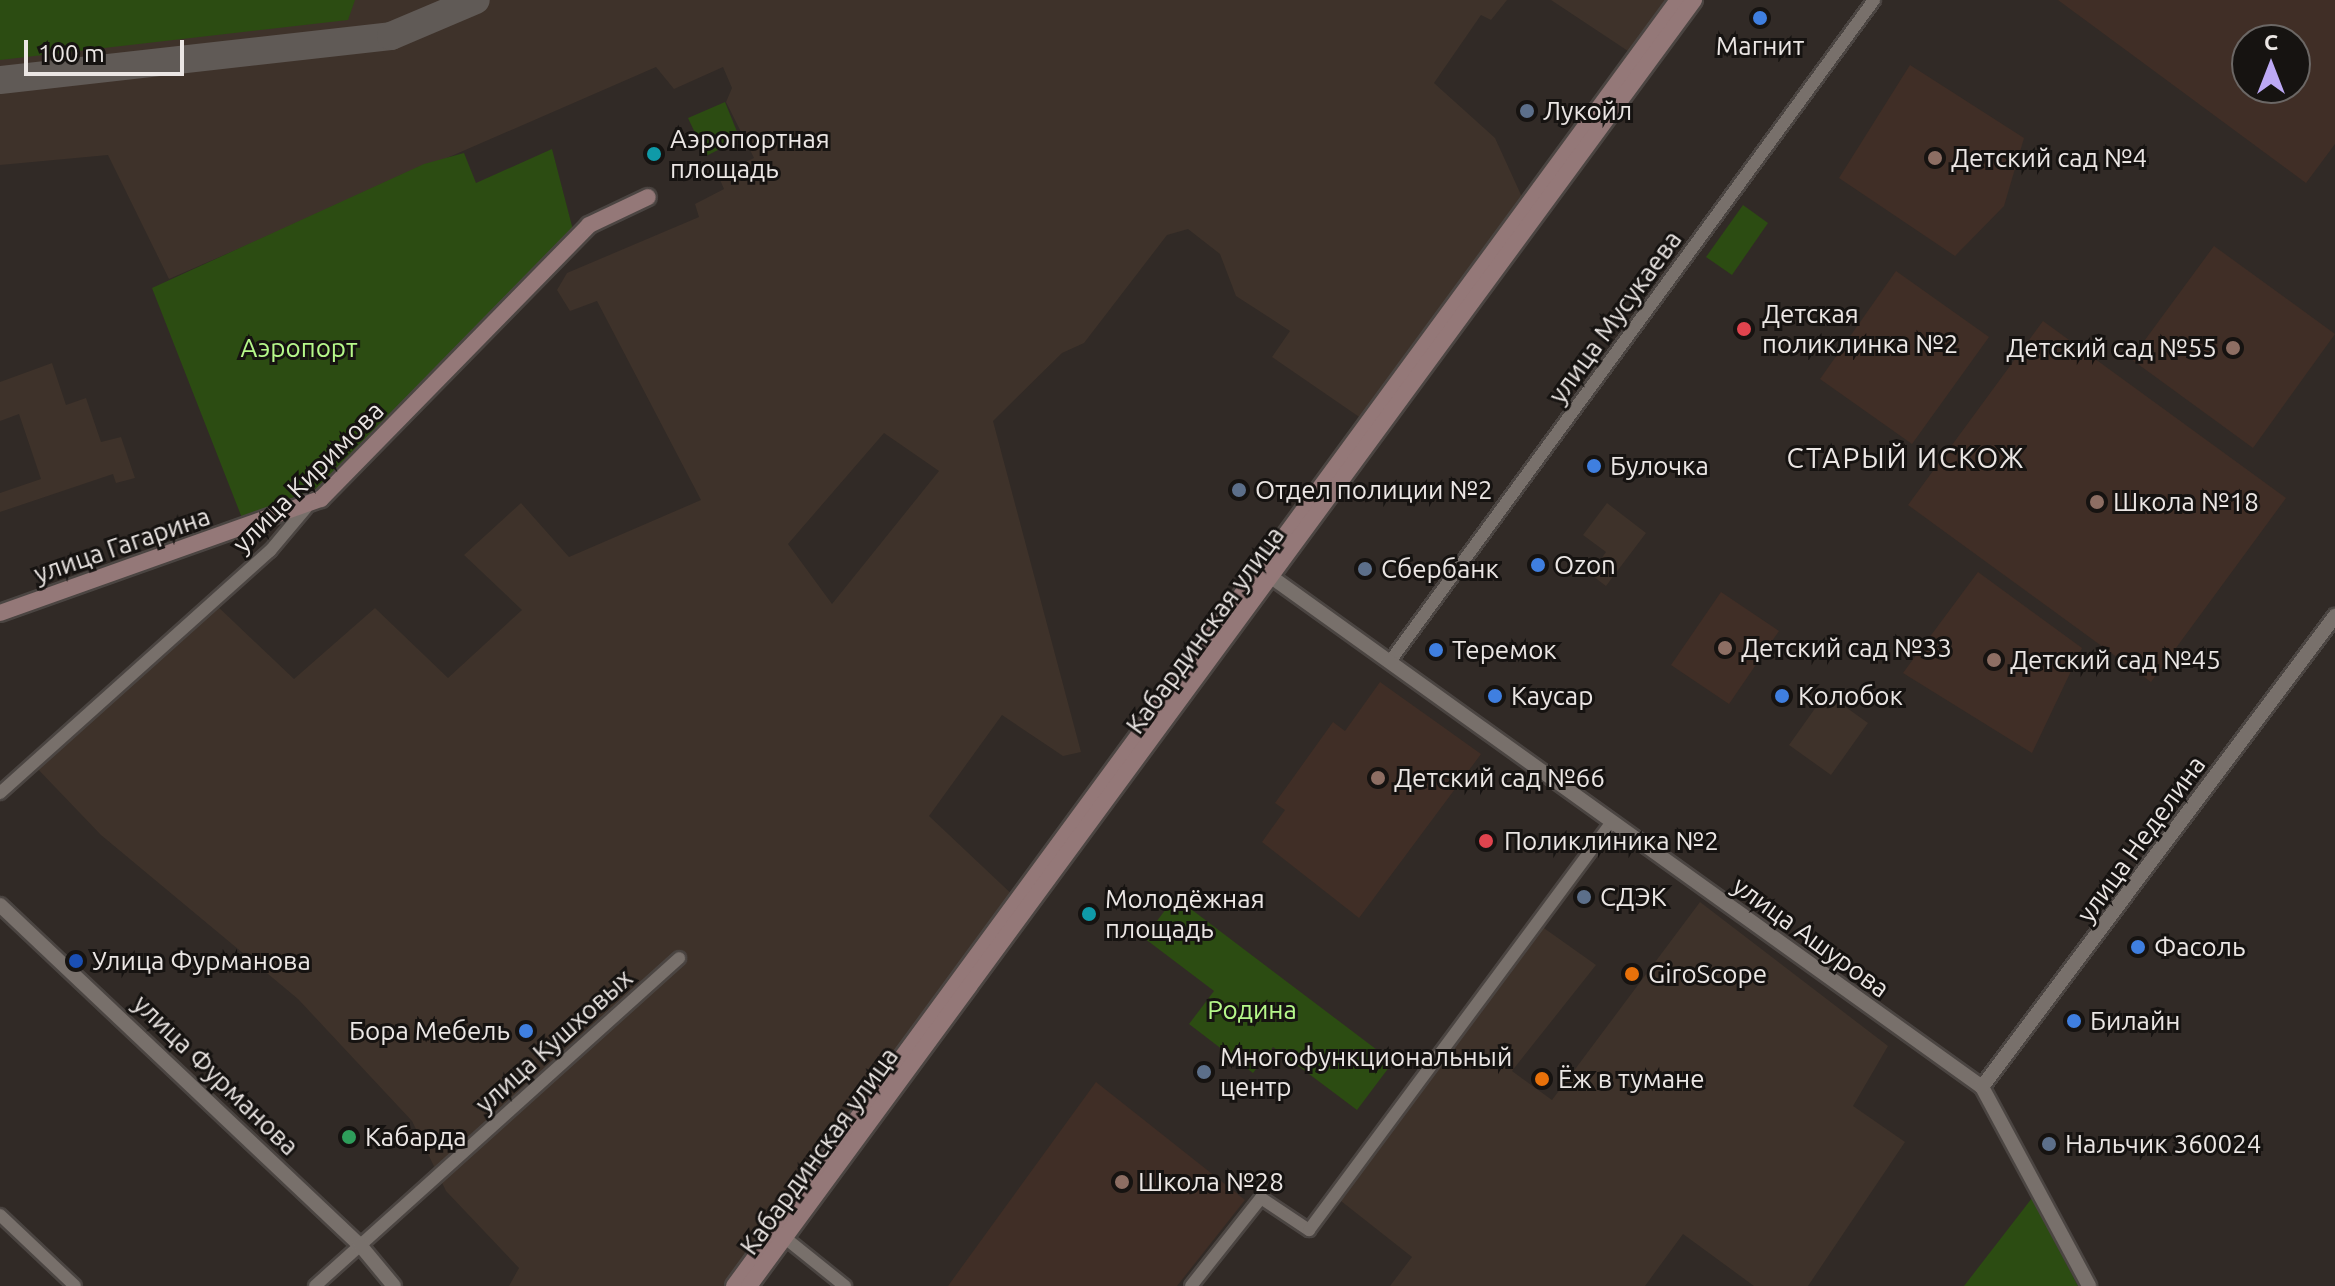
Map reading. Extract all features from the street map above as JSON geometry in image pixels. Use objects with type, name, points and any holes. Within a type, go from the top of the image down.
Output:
[{"type":"main road","name":"Кабардинская улица","points":[[1267,573],[1678,0]]},
{"type":"main road","name":"Кабардинская улица","points":[[734,1286],[780,1234],[1694,0]]},
{"type":"main road","name":"улица Киримова","points":[[306,508],[589,225],[648,197]]},
{"type":"main road","name":"улица Гагарина","points":[[0,613],[306,508]]},
{"type":"main road","name":"Кабардинская улица","points":[[749,1286],[780,1234]]},
{"type":"street","name":"улица Мусукаева","points":[[1391,660],[1874,0]]},
{"type":"street","name":"улица Киримова","points":[[0,793],[270,551],[306,508]]},
{"type":"street","name":"улица Ашурова","points":[[1267,573],[1982,1087],[2089,1286]]},
{"type":"street","name":"улица Неделина","points":[[1982,1087],[2335,616]]},
{"type":"street","points":[[1191,1286],[1261,1198],[1309,1230],[1612,822]]},
{"type":"street","name":"улица Фурманова","points":[[0,905],[360,1245],[394,1286]]},
{"type":"street","name":"улица Кушховых","points":[[315,1286],[679,958]]},
{"type":"street","points":[[0,1215],[75,1286]]},
{"type":"street","points":[[780,1234],[845,1286]]},
{"type":"shaded area","points":[[0,0],[1507,0],[1491,20],[1481,15],[1434,83],[1495,138],[1522,197],[1631,53],[1551,0],[1678,0],[1368,423],[1272,357],[1290,331],[1236,296],[1220,254],[1188,229],[1167,235],[1084,343],[1062,353],[993,421],[1081,752],[1063,756],[1002,715],[929,816],[1018,900],[734,1286],[509,1286],[519,1268],[446,1191],[412,1121],[298,999],[101,835],[32,763],[213,602],[294,679],[375,608],[448,678],[522,610],[464,555],[521,503],[569,557],[701,500],[597,301],[570,311],[557,290],[567,273],[699,217],[695,204],[724,189],[718,175],[754,158],[726,102],[732,88],[723,67],[674,89],[656,67],[169,279],[108,155],[0,165]],"holes":[[[884,433],[939,471],[832,604],[788,544]]]},
{"type":"shaded area","points":[[2058,0],[2335,0],[2335,144],[2306,183]]},
{"type":"shaded area","name":"Детский сад №4","points":[[1910,65],[2024,138],[2004,206],[1955,256],[1839,178]]},
{"type":"shaded area","name":"Детский сад №55","points":[[2214,246],[2335,334],[2253,448],[2131,359]]},
{"type":"shaded area","points":[[1896,271],[1989,337],[1912,444],[1820,379]]},
{"type":"shaded area","name":"Школа №18","points":[[2043,321],[2286,498],[2151,682],[1908,505]]},
{"type":"shaded area","points":[[52,363],[66,405],[86,398],[101,442],[121,437],[135,478],[116,483],[113,474],[0,512],[0,493],[41,479],[19,414],[0,421],[0,382]]},
{"type":"shaded area","points":[[1607,503],[1646,533],[1606,586],[1590,574],[1606,552],[1583,535]]},
{"type":"shaded area","name":"Детский сад №45","points":[[1978,572],[2082,648],[2032,753],[1903,673]]},
{"type":"shaded area","name":"Детский сад №33","points":[[1721,592],[1779,631],[1729,704],[1671,665]]},
{"type":"shaded area","name":"Детский сад №66","points":[[1380,682],[1481,754],[1359,918],[1262,842],[1285,810],[1275,803],[1333,722],[1345,731]]},
{"type":"shaded area","points":[[1826,693],[1868,723],[1831,775],[1789,745]]},
{"type":"shaded area","points":[[1700,902],[1888,1046],[1853,1106],[1905,1142],[1808,1286],[1754,1286],[1683,1234],[1645,1286],[1390,1286],[1412,1257],[1341,1201],[1541,926],[1596,965],[1512,1071],[1552,1100]]},
{"type":"shaded area","name":"Школа №28","points":[[1096,1082],[1245,1200],[1177,1286],[948,1286]]},
{"type":"green space","points":[[0,0],[355,0],[348,20],[0,60]]},
{"type":"green space","points":[[725,102],[740,139],[706,156],[688,118]]},
{"type":"green space","name":"Аэропорт","points":[[552,149],[573,230],[324,485],[242,518],[152,288],[424,164],[464,153],[476,183]]},
{"type":"green space","points":[[1743,205],[1768,223],[1732,275],[1706,257]]},
{"type":"green space","name":"Родина","points":[[1175,897],[1393,1062],[1357,1110],[1273,1047],[1253,1073],[1189,1024],[1214,991],[1144,938]]},
{"type":"green space","points":[[2032,1198],[2078,1286],[1964,1286],[2022,1211]]},
{"type":"taxiway","points":[[0,80],[391,36],[476,0]]},
{"type":"place","name":"Магнит","points":[[1760,18]]},
{"type":"place","name":"Лукойл","points":[[1527,111]]},
{"type":"place","name":"Аэропортная площадь","points":[[654,154]]},
{"type":"place","name":"Детский сад №4","points":[[1935,158]]},
{"type":"place","name":"Детская поликлинка №2","points":[[1744,329]]},
{"type":"place","name":"Детский сад №55","points":[[2233,348]]},
{"type":"place","name":"Булочка","points":[[1594,466]]},
{"type":"place","name":"Отдел полиции №2","points":[[1239,490]]},
{"type":"place","name":"Школа №18","points":[[2097,502]]},
{"type":"place","name":"Ozon","points":[[1538,565]]},
{"type":"place","name":"Сбербанк","points":[[1365,569]]},
{"type":"place","name":"Детский сад №33","points":[[1725,648]]},
{"type":"place","name":"Теремок","points":[[1436,650]]},
{"type":"place","name":"Детский сад №45","points":[[1994,660]]},
{"type":"place","name":"Каусар","points":[[1495,696]]},
{"type":"place","name":"Колобок","points":[[1782,696]]},
{"type":"place","name":"Детский сад №66","points":[[1378,778]]},
{"type":"place","name":"Поликлиника №2","points":[[1486,841]]},
{"type":"place","name":"СДЭК","points":[[1584,897]]},
{"type":"place","name":"Молодёжная площадь","points":[[1089,914]]},
{"type":"place","name":"Фасоль","points":[[2138,947]]},
{"type":"place","name":"Улица Фурманова","points":[[76,961]]},
{"type":"place","name":"GiroScope","points":[[1632,974]]},
{"type":"place","name":"Билайн","points":[[2074,1021]]},
{"type":"place","name":"Бора Мебель","points":[[526,1031]]},
{"type":"place","name":"Многофункциональный центр","points":[[1204,1072]]},
{"type":"place","name":"Ёж в тумане","points":[[1542,1079]]},
{"type":"place","name":"Кабарда","points":[[349,1137]]},
{"type":"place","name":"Нальчик 360024","points":[[2049,1144]]},
{"type":"place","name":"Школа №28","points":[[1122,1182]]},
{"type":"district","name":"СТАРЫЙ ИСКОЖ","points":[[1906,458]]}]
